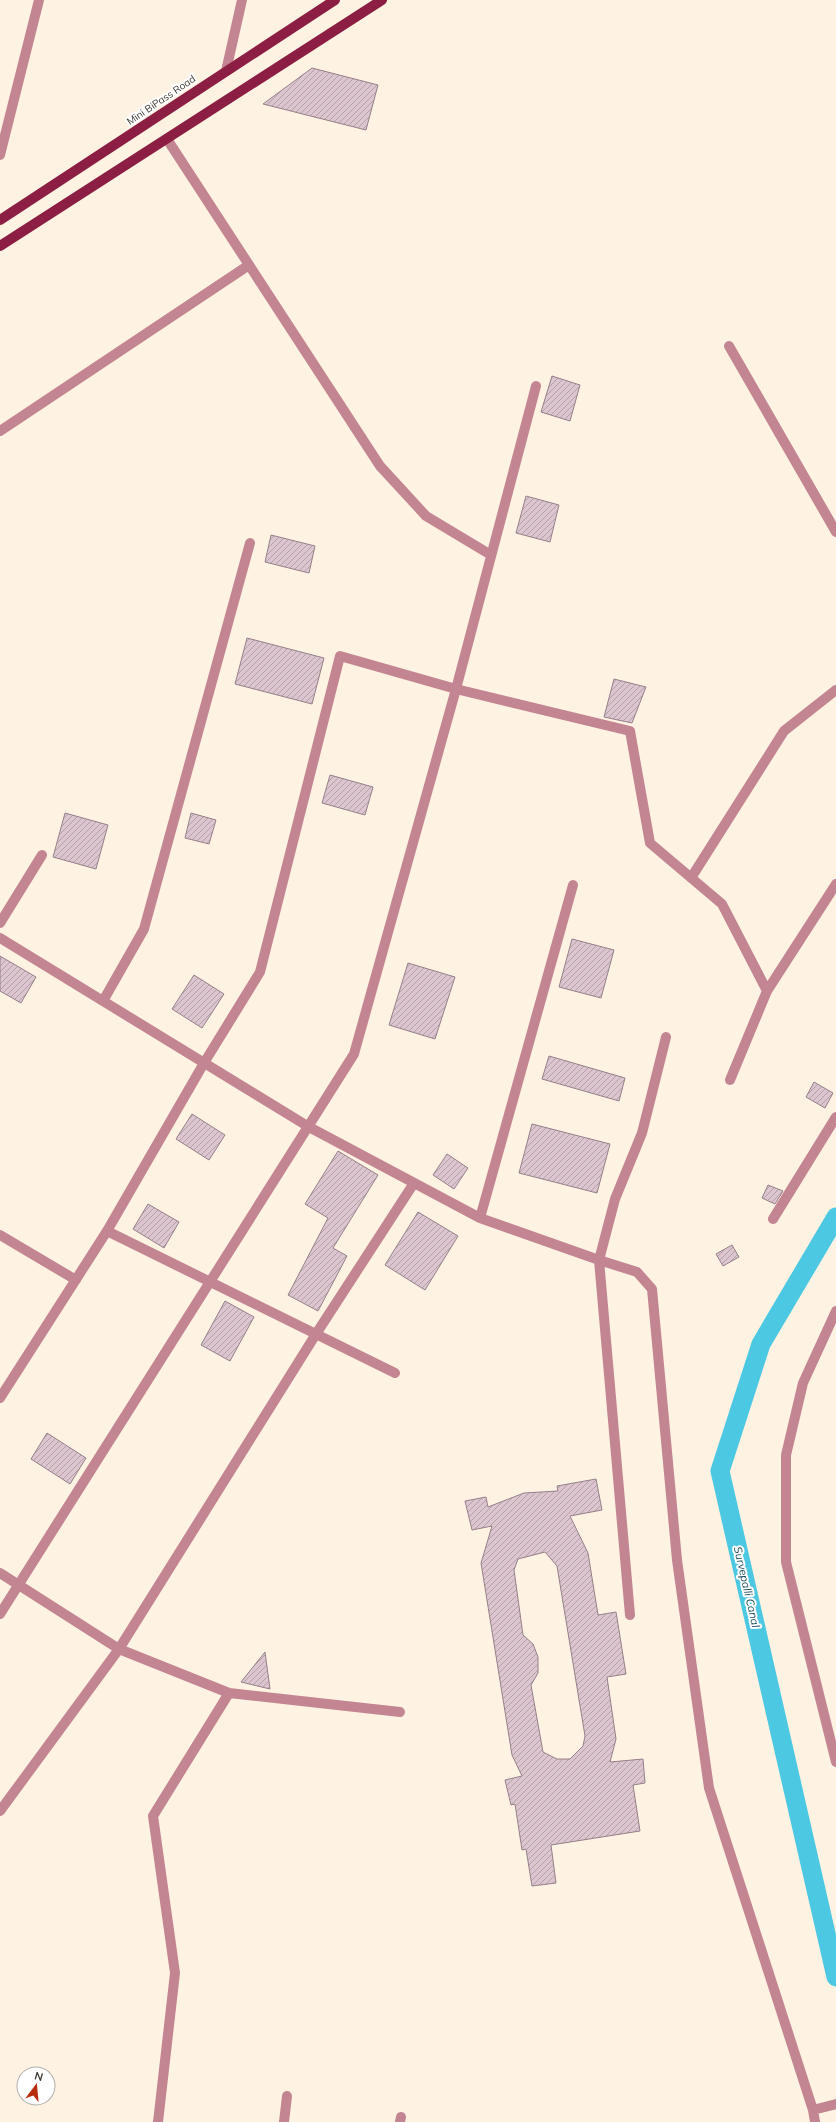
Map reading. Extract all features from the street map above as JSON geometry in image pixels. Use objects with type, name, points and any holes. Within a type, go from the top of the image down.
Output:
[{"type":"main road","name":"Mini BiPass Road","points":[[0,220],[335,0]]},
{"type":"main road","points":[[0,246],[382,0]]},
{"type":"street","points":[[0,155],[39,0]]},
{"type":"street","points":[[226,71],[242,0]]},
{"type":"street","points":[[167,138],[380,466],[426,516],[490,555]]},
{"type":"street","points":[[0,431],[249,265]]},
{"type":"street","points":[[729,346],[836,532]]},
{"type":"street","points":[[0,1614],[309,1128],[354,1054],[456,689],[490,555],[536,386]]},
{"type":"street","points":[[103,1001],[144,929],[250,543]]},
{"type":"street","points":[[0,1398],[107,1231],[204,1063],[260,972],[340,656],[456,689],[630,731],[650,842],[722,904],[767,991]]},
{"type":"street","points":[[691,878],[784,731],[836,690]]},
{"type":"street","points":[[0,923],[42,855]]},
{"type":"street","points":[[730,1080],[767,991],[836,884]]},
{"type":"street","points":[[480,1218],[573,885]]},
{"type":"street","points":[[0,938],[309,1128],[480,1218],[637,1272],[652,1289],[677,1560],[709,1788],[814,2110],[815,2122]]},
{"type":"street","points":[[630,1615],[599,1260],[615,1198],[642,1133],[666,1037]]},
{"type":"street","points":[[773,1219],[836,1116]]},
{"type":"street","points":[[0,1811],[119,1649],[316,1334],[414,1183]]},
{"type":"street","points":[[107,1231],[396,1373]]},
{"type":"street","points":[[0,1235],[76,1280]]},
{"type":"street","points":[[836,1311],[803,1383],[786,1455],[786,1562],[836,1762]]},
{"type":"street","points":[[0,1573],[119,1649],[229,1693],[400,1712]]},
{"type":"street","points":[[158,2122],[175,1973],[153,1816],[229,1693]]},
{"type":"street","points":[[284,2122],[287,2096]]},
{"type":"street","points":[[814,2110],[831,2106]]},
{"type":"building","points":[[312,68],[378,85],[366,130],[263,104]]},
{"type":"building","points":[[552,376],[580,385],[570,421],[541,412]]},
{"type":"building","points":[[526,496],[559,505],[550,542],[516,533]]},
{"type":"building","points":[[271,535],[315,546],[309,573],[265,562]]},
{"type":"building","points":[[247,638],[324,658],[312,704],[235,684]]},
{"type":"building","points":[[614,679],[646,687],[632,723],[604,717]]},
{"type":"building","points":[[330,775],[373,787],[365,815],[322,803]]},
{"type":"building","points":[[65,813],[108,825],[96,869],[53,857]]},
{"type":"building","points":[[191,813],[216,820],[209,844],[185,838]]},
{"type":"building","points":[[572,939],[614,950],[601,998],[559,987]]},
{"type":"building","points":[[0,956],[36,977],[21,1003],[0,991]]},
{"type":"building","points":[[408,963],[455,977],[435,1039],[389,1025]]},
{"type":"building","points":[[194,975],[224,994],[202,1028],[172,1009]]},
{"type":"building","points":[[549,1056],[625,1078],[619,1101],[542,1079]]},
{"type":"building","points":[[814,1082],[833,1093],[825,1108],[806,1097]]},
{"type":"building","points":[[192,1114],[225,1135],[209,1160],[176,1139]]},
{"type":"building","points":[[532,1124],[610,1144],[597,1193],[519,1173]]},
{"type":"building","points":[[338,1151],[378,1175],[333,1248],[347,1256],[318,1311],[288,1295],[328,1218],[305,1204]]},
{"type":"building","points":[[447,1154],[468,1168],[454,1189],[433,1175]]},
{"type":"building","points":[[768,1185],[783,1191],[775,1204],[762,1198]]},
{"type":"building","points":[[148,1204],[179,1222],[164,1248],[133,1229]]},
{"type":"building","points":[[418,1212],[458,1236],[425,1290],[385,1265]]},
{"type":"building","points":[[732,1245],[739,1257],[723,1266],[716,1254]]},
{"type":"building","points":[[225,1301],[254,1317],[230,1361],[201,1345]]},
{"type":"building","points":[[47,1433],[86,1458],[70,1484],[31,1459]]},
{"type":"building","points":[[596,1479],[602,1510],[570,1516],[588,1553],[598,1615],[616,1612],[626,1674],[607,1677],[616,1739],[610,1762],[643,1759],[645,1783],[633,1785],[640,1831],[551,1845],[556,1883],[532,1886],[526,1849],[522,1850],[515,1804],[511,1805],[505,1780],[522,1776],[512,1755],[481,1563],[492,1526],[472,1530],[465,1501],[486,1497],[488,1507],[524,1493],[558,1491],[557,1486]],"holes":[[[545,1552],[557,1566],[585,1736],[583,1746],[570,1759],[557,1759],[543,1752],[531,1685],[538,1673],[538,1657],[533,1644],[523,1635],[514,1570],[518,1559]]]},
{"type":"building","points":[[265,1652],[270,1689],[241,1682]]},
{"type":"waterway","name":"Survepalli Canal","points":[[836,1217],[761,1344],[720,1471],[836,1977]]}]
